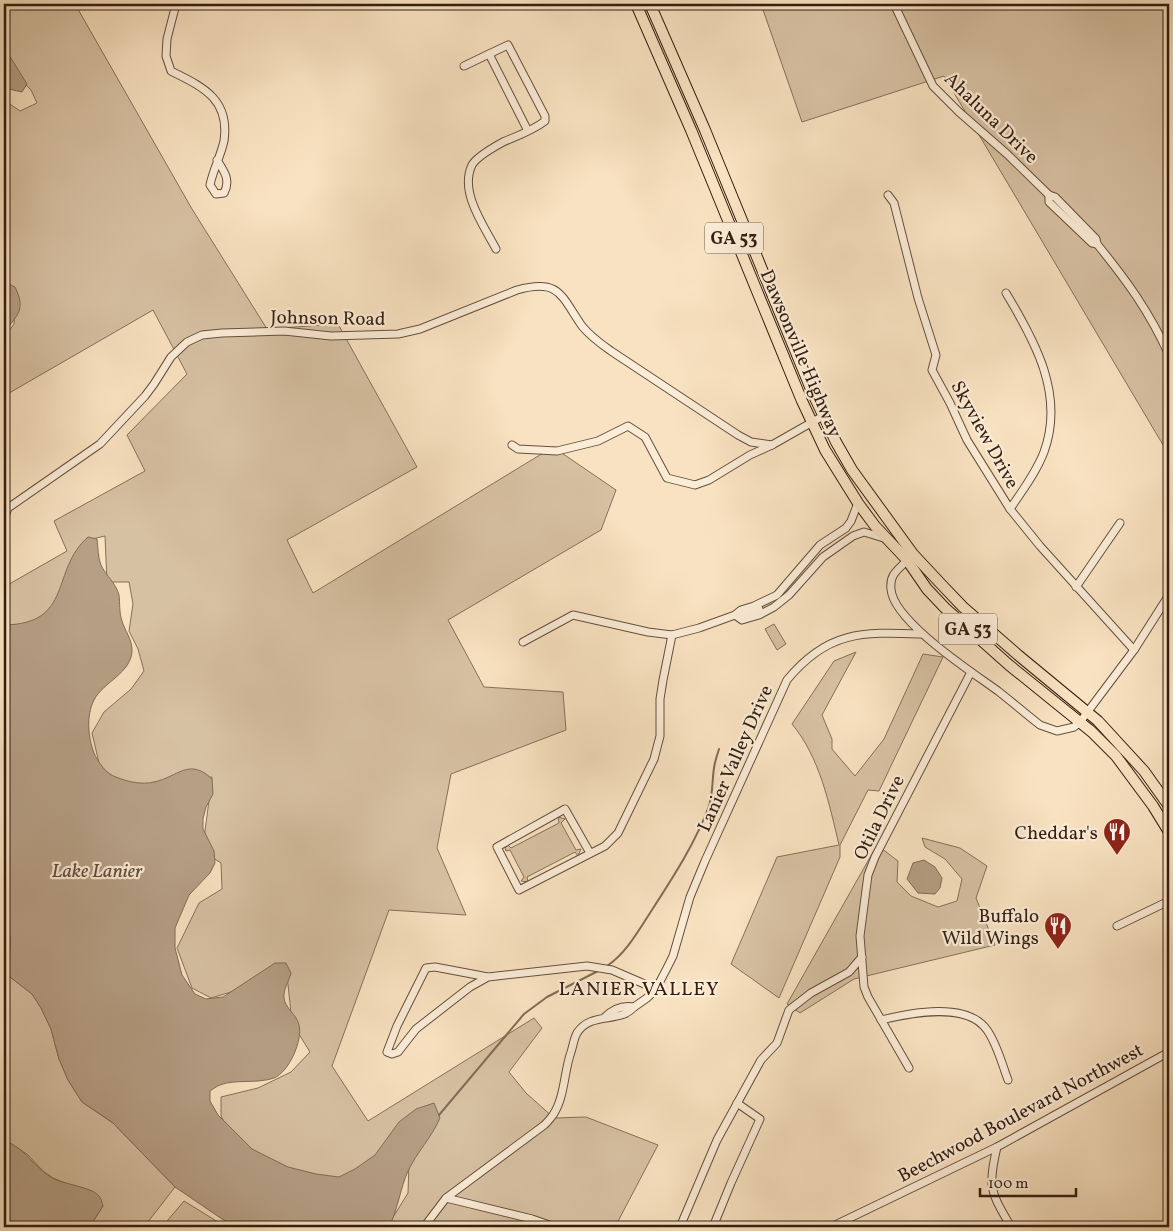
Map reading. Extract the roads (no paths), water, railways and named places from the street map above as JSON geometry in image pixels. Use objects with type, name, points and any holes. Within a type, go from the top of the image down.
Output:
[{"type":"main road","name":"Dawsonville Highway","points":[[636,4],[649,38],[691,130],[811,423],[825,450],[858,503],[887,539],[910,557]]},
{"type":"main road","name":"Dawsonville Highway","points":[[650,4],[703,124],[823,416],[836,442],[865,490],[910,557],[927,589],[945,608],[1009,665],[1092,732],[1128,771],[1169,832]]},
{"type":"main road","name":"GA 53","points":[[910,557],[1018,655],[1089,712],[1144,771],[1169,806]]},
{"type":"street","points":[[176,4],[167,39],[166,56],[171,71],[201,87],[213,96],[222,108],[225,121],[224,142],[217,160]]},
{"type":"street","name":"Ahaluna Drive","points":[[894,4],[926,75],[933,86],[959,112],[1007,154],[1048,195],[1049,202],[1092,243],[1097,244],[1148,312],[1169,355]]},
{"type":"street","points":[[649,38],[663,32]]},
{"type":"street","points":[[464,66],[508,45],[545,116],[544,121],[528,131],[501,143],[480,157],[472,165],[469,179],[472,200],[496,248]]},
{"type":"street","points":[[489,54],[528,131]]},
{"type":"street","name":"Skyview Drive","points":[[888,196],[894,203],[918,298],[936,355],[932,370],[967,440],[1010,509],[1076,587],[1134,650]]},
{"type":"street","name":"Johnson Road","points":[[4,519],[6,505],[100,444],[145,396],[170,357],[187,342],[195,338],[202,335],[222,333],[284,331],[331,336],[398,334],[444,320],[517,290],[535,286],[550,287],[560,293],[583,326],[611,352],[738,435],[751,442],[772,446]]},
{"type":"street","points":[[1006,293],[1029,332],[1042,360],[1046,373],[1051,408],[1050,430],[1043,454],[1030,479],[1010,509]]},
{"type":"street","points":[[512,445],[518,449],[557,451],[598,441],[628,426],[645,437],[667,478],[688,485],[695,485],[709,480],[750,455],[772,446],[823,416]]},
{"type":"street","points":[[523,642],[574,615],[648,632],[672,635],[735,615],[742,620],[779,592],[820,545],[846,528],[858,503]]},
{"type":"street","points":[[1076,587],[1120,523]]},
{"type":"street","points":[[757,610],[774,607],[785,598],[823,557],[853,536],[864,532],[887,539]]},
{"type":"street","points":[[833,537],[839,546]]},
{"type":"street","points":[[910,557],[893,574],[890,587],[891,594],[898,607],[922,634],[1040,725],[1057,731],[1074,727],[1089,712],[1134,650],[1169,595]]},
{"type":"street","points":[[779,592],[785,598]]},
{"type":"street","name":"Lanier Valley Drive","points":[[656,989],[673,956],[690,897],[705,861],[788,680],[802,662],[817,651],[840,640],[861,634],[922,634]]},
{"type":"street","points":[[590,854],[565,809],[497,847],[519,890],[590,854],[605,846],[618,833],[654,759],[660,736],[662,685],[672,635]]},
{"type":"street","name":"Otila Drive","points":[[909,1068],[864,987],[860,936],[868,875],[875,857],[971,672]]},
{"type":"street","points":[[1118,926],[1169,901]]},
{"type":"street","points":[[680,1227],[717,1140],[761,1060],[776,1043],[788,1010],[812,992],[850,972],[862,956]]},
{"type":"street","points":[[424,1227],[446,1198],[543,1126],[554,1114],[560,1102],[566,1066],[576,1034],[585,1024],[605,1017],[629,1013],[656,989],[612,970],[587,966],[488,977],[434,967],[426,968],[397,1026],[388,1052],[392,1054],[398,1052],[416,1029],[470,987],[488,977]]},
{"type":"street","points":[[881,1020],[902,1015],[936,1011],[951,1012],[980,1022],[988,1031],[1008,1080]]},
{"type":"street","name":"Beechwood Boulevard Northwest","points":[[831,1227],[997,1148],[1169,1052]]},
{"type":"street","points":[[713,1227],[760,1119],[736,1103]]},
{"type":"street","points":[[997,1148],[990,1183],[997,1202],[1011,1227]]},
{"type":"street","points":[[446,1198],[555,1227]]},
{"type":"water","points":[[4,43],[9,55],[27,84],[22,92],[4,88]]},
{"type":"water","points":[[4,282],[15,287],[20,306],[17,316],[4,332]]},
{"type":"water","name":"Lake Lanier","points":[[88,537],[97,539],[101,565],[118,591],[121,618],[131,642],[132,650],[131,658],[127,665],[98,694],[91,706],[89,733],[96,756],[109,773],[130,782],[154,782],[190,769],[197,769],[212,779],[213,794],[206,807],[203,829],[214,851],[215,863],[210,873],[189,895],[175,928],[175,948],[182,975],[195,994],[206,999],[223,997],[275,963],[286,963],[291,973],[284,998],[286,1005],[298,1021],[300,1031],[297,1047],[290,1063],[280,1075],[274,1078],[219,1085],[210,1091],[210,1101],[218,1115],[252,1149],[288,1167],[339,1177],[355,1169],[375,1155],[399,1122],[416,1109],[434,1103],[440,1118],[408,1171],[389,1227],[238,1227],[222,1219],[175,1187],[113,1123],[82,1102],[68,1080],[59,1059],[51,1029],[41,1008],[32,994],[5,971],[4,960],[10,950],[10,938],[9,926],[4,915],[4,625],[26,622],[41,615],[51,605],[76,550]]},
{"type":"water","points":[[924,860],[935,867],[942,878],[940,888],[935,894],[918,893],[907,879],[913,863]]},
{"type":"water","points":[[4,1141],[18,1148],[47,1175],[90,1190],[99,1196],[103,1206],[94,1220],[95,1227],[4,1227]]},
{"type":"waterway","points":[[607,966],[626,949],[636,935],[690,848],[709,806],[714,765],[719,749]]},
{"type":"waterway","points":[[439,1115],[524,1014],[547,997],[600,970]]},
{"type":"place","name":"Cheddar's","points":[[1117,856]]},
{"type":"place","name":"Buffalo Wild Wings","points":[[1058,950]]},
{"type":"district","name":"LANIER VALLEY","points":[[639,988]]}]
